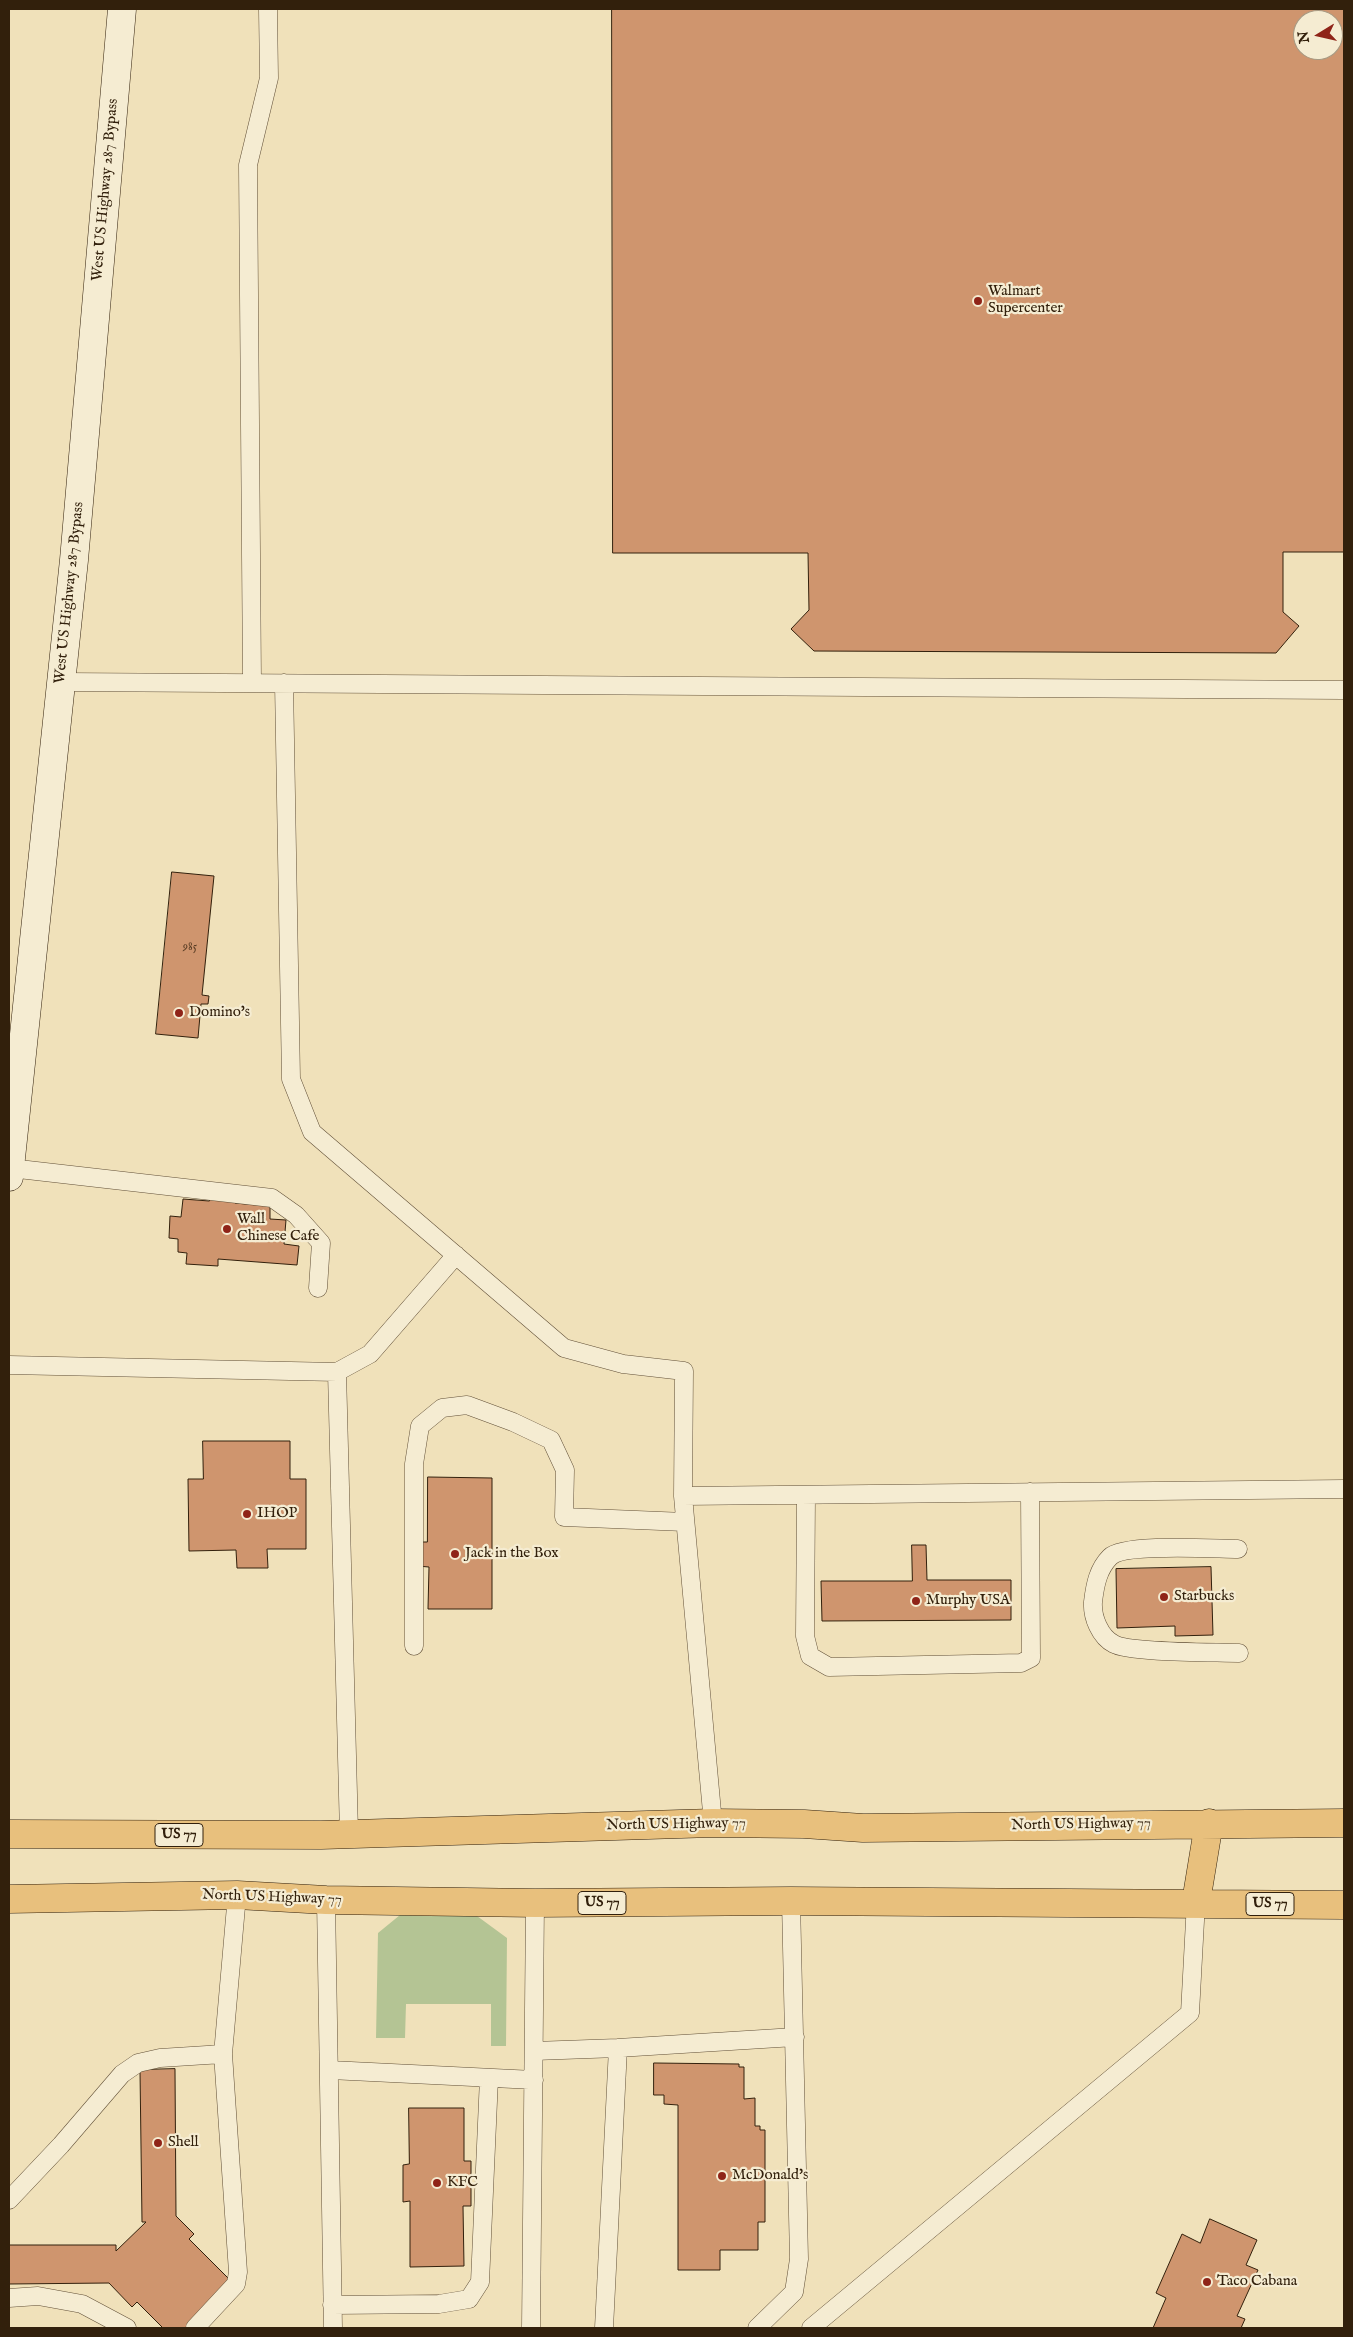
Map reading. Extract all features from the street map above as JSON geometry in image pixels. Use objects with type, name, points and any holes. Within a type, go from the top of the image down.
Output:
[{"type":"main road","name":"West US Highway 287 Bypass","points":[[9,1172],[61,682],[122,9]]},
{"type":"main road","name":"North US Highway 77","points":[[9,1834],[236,1836],[713,1823],[804,1824],[863,1828],[1344,1823]]},
{"type":"main road","points":[[1196,1902],[1209,1823]]},
{"type":"main road","name":"North US Highway 77","points":[[9,1898],[237,1895],[326,1900],[535,1903],[791,1901],[1196,1902],[1344,1905]]},
{"type":"lane","points":[[252,683],[248,165],[269,78],[268,9]]},
{"type":"lane","points":[[61,682],[1344,690]]},
{"type":"lane","points":[[284,684],[291,1079],[312,1132],[564,1348],[623,1364],[684,1371],[683,1496],[713,1823]]},
{"type":"lane","points":[[9,1172],[157,1185],[272,1198],[296,1214],[321,1243],[318,1288]]},
{"type":"lane","points":[[9,1365],[337,1372],[370,1354],[456,1255]]},
{"type":"lane","points":[[337,1372],[349,1834]]},
{"type":"lane","points":[[414,1646],[414,1464],[420,1426],[442,1408],[467,1406],[513,1422],[550,1440],[565,1470],[564,1518],[685,1522]]},
{"type":"lane","points":[[683,1496],[1344,1489]]},
{"type":"lane","points":[[806,1495],[805,1636],[810,1656],[829,1667],[1021,1663],[1031,1658],[1030,1492]]},
{"type":"lane","points":[[1238,1549],[1131,1549],[1111,1556],[1097,1576],[1093,1605],[1098,1628],[1114,1645],[1142,1649],[1239,1652]]},
{"type":"lane","points":[[195,2328],[204,2321],[236,2284],[238,2272],[223,2054],[237,1895]]},
{"type":"lane","points":[[326,1900],[333,2328]]},
{"type":"lane","points":[[757,2328],[794,2292],[799,2259],[791,1901]]},
{"type":"lane","points":[[811,2328],[1190,2013],[1196,1902]]},
{"type":"lane","points":[[531,2328],[535,1903]]},
{"type":"lane","points":[[534,2051],[618,2048],[794,2037]]},
{"type":"lane","points":[[604,2328],[618,2048]]},
{"type":"lane","points":[[9,2200],[62,2145],[122,2074],[138,2063],[160,2058],[223,2054]]},
{"type":"lane","points":[[330,2070],[534,2080]]},
{"type":"lane","points":[[332,2304],[438,2304],[469,2300],[480,2282],[489,2078]]},
{"type":"lane","points":[[9,2298],[38,2296],[82,2304],[127,2328]]},
{"type":"green space","points":[[400,1915],[477,1916],[507,1938],[506,2046],[491,2046],[491,2004],[406,2004],[405,2038],[376,2038],[378,1933]]},
{"type":"building","name":"Walmart Supercenter","points":[[612,9],[1344,9],[1344,552],[1283,552],[1283,612],[1299,626],[1276,653],[814,651],[791,629],[809,610],[808,553],[613,553]]},
{"type":"building","points":[[172,872],[214,876],[202,995],[209,996],[208,1004],[201,1004],[198,1038],[156,1034]]},
{"type":"building","name":"Wall Chinese Cafe","points":[[210,1195],[235,1196],[235,1203],[270,1206],[270,1219],[286,1220],[284,1244],[299,1246],[297,1265],[218,1259],[218,1266],[186,1264],[187,1253],[178,1252],[178,1239],[169,1238],[170,1216],[181,1217],[183,1199],[209,1201]]},
{"type":"building","name":"IHOP","points":[[203,1441],[290,1441],[290,1479],[306,1479],[306,1549],[267,1549],[268,1568],[237,1568],[236,1550],[189,1551],[188,1479],[203,1479]]},
{"type":"building","name":"Jack in the Box","points":[[428,1477],[492,1478],[492,1609],[428,1609],[429,1567],[417,1566],[417,1542],[427,1542]]},
{"type":"building","name":"Murphy USA","points":[[912,1545],[926,1545],[927,1580],[1011,1580],[1011,1620],[822,1621],[821,1581],[912,1581]]},
{"type":"building","name":"Starbucks","points":[[1211,1567],[1213,1635],[1175,1636],[1175,1626],[1117,1628],[1116,1569]]},
{"type":"building","name":"McDonald's","points":[[654,2063],[739,2064],[739,2067],[744,2067],[744,2099],[755,2098],[755,2126],[760,2126],[760,2130],[765,2130],[765,2222],[758,2222],[758,2250],[720,2250],[720,2270],[678,2270],[678,2105],[664,2104],[664,2095],[654,2095]]},
{"type":"building","name":"Shell","points":[[175,2069],[176,2216],[194,2234],[189,2239],[232,2282],[187,2328],[163,2328],[137,2302],[132,2307],[109,2283],[9,2284],[9,2245],[116,2245],[116,2251],[146,2222],[142,2222],[140,2070]]},
{"type":"building","name":"KFC","points":[[409,2108],[464,2108],[464,2161],[471,2161],[471,2206],[463,2206],[464,2266],[410,2267],[410,2201],[403,2202],[403,2165],[409,2164]]},
{"type":"building","name":"Taco Cabana","points":[[1210,2219],[1257,2240],[1246,2265],[1258,2270],[1237,2316],[1245,2319],[1241,2328],[1153,2328],[1166,2298],[1156,2293],[1182,2234],[1200,2243]]},
{"type":"place","name":"Walmart Supercenter","points":[[978,301]]},
{"type":"place","name":"Domino's","points":[[179,1013]]},
{"type":"place","name":"Wall Chinese Cafe","points":[[227,1229]]},
{"type":"place","name":"IHOP","points":[[247,1514]]},
{"type":"place","name":"Jack in the Box","points":[[455,1554]]},
{"type":"place","name":"Starbucks","points":[[1164,1597]]},
{"type":"place","name":"Murphy USA","points":[[916,1601]]},
{"type":"place","name":"Shell","points":[[158,2143]]},
{"type":"place","name":"McDonald's","points":[[722,2176]]},
{"type":"place","name":"KFC","points":[[437,2183]]},
{"type":"place","name":"Taco Cabana","points":[[1207,2282]]}]
